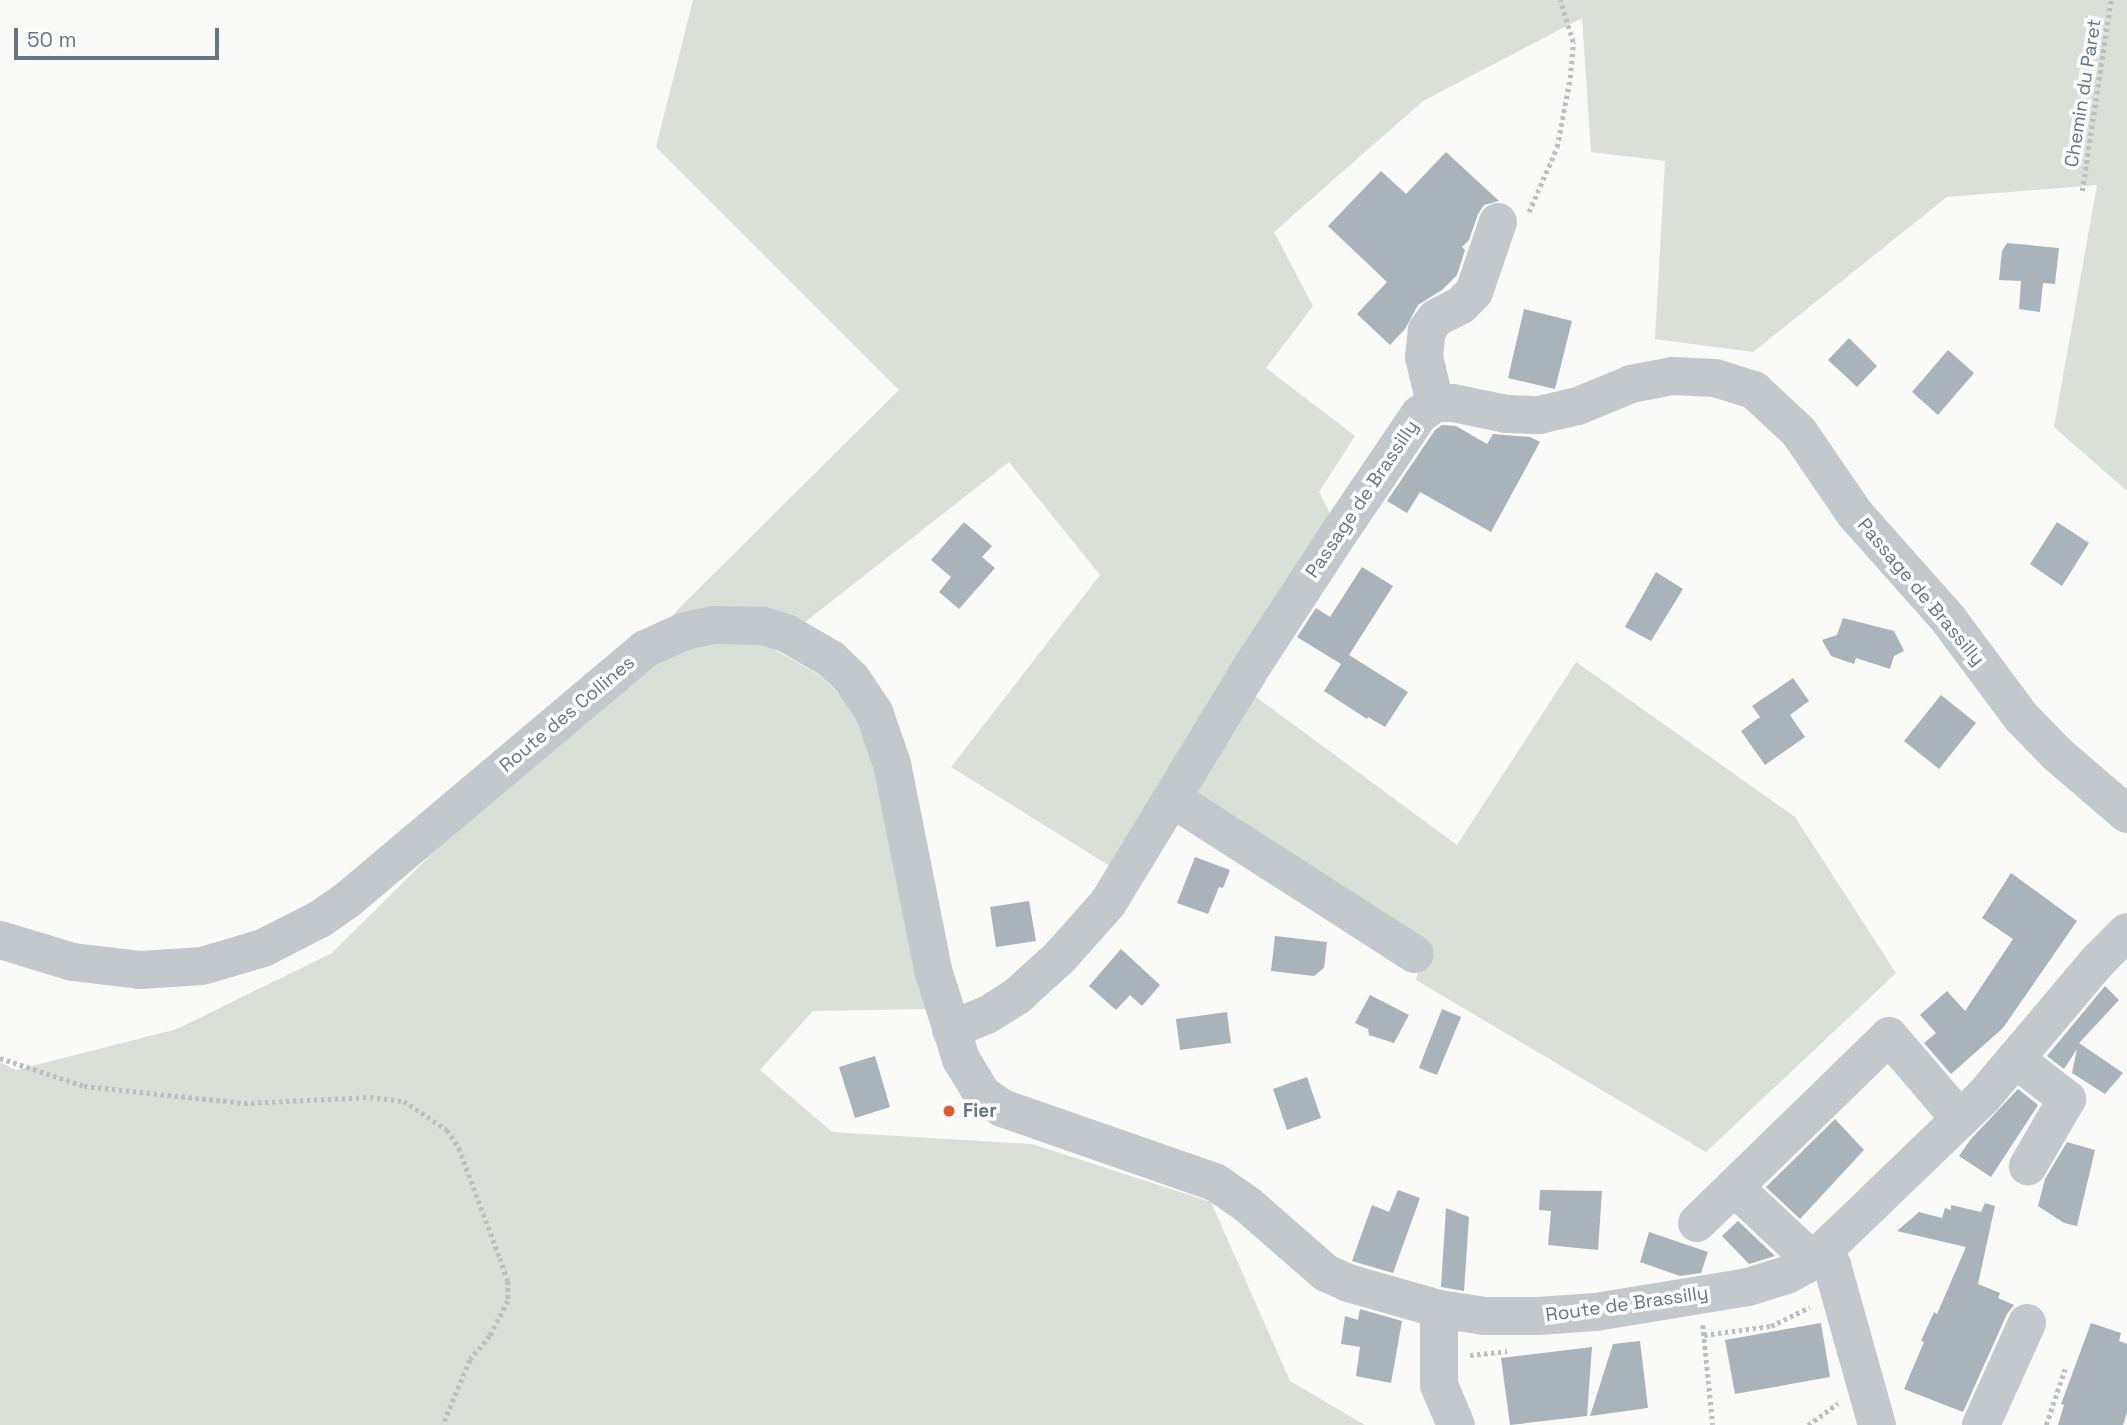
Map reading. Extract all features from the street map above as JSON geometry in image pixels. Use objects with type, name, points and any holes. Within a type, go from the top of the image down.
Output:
[{"type":"street","points":[[1435,403],[1424,357],[1427,330],[1436,318],[1461,305],[1474,292],[1510,223]]},
{"type":"street","name":"Passage de Brassilly","points":[[951,1030],[1003,1006],[1060,957],[1115,894],[1247,674],[1331,543],[1419,415],[1435,403],[1453,403],[1506,414],[1539,415],[1578,406],[1631,384],[1673,376],[1715,378],[1754,390],[1799,432],[1855,514],[1949,620],[2021,717],[2057,754],[2127,814]]},
{"type":"street","name":"Route des Collines","points":[[0,940],[74,962],[140,970],[202,966],[263,948],[304,928],[346,901],[630,659],[685,631],[742,623],[786,633],[831,659],[851,678],[874,712],[892,764],[933,970],[951,1030]]},
{"type":"street","points":[[1173,799],[1414,954]]},
{"type":"street","name":"Route de Brassilly","points":[[951,1030],[968,1074],[990,1101],[1214,1182],[1248,1205],[1326,1273],[1348,1283],[1439,1309],[1485,1316],[1596,1312],[1770,1281],[1818,1256],[1960,1119],[2127,932]]},
{"type":"street","points":[[1697,1223],[1889,1036],[1960,1119]]},
{"type":"street","points":[[2015,1059],[2067,1100],[2028,1166]]},
{"type":"street","points":[[1734,1187],[1832,1265],[1877,1425]]},
{"type":"street","points":[[1439,1309],[1439,1385],[1456,1425]]},
{"type":"street","points":[[1981,1425],[2027,1323]]},
{"type":"path","points":[[1510,223],[1545,180],[1564,116],[1573,42],[1560,0]]},
{"type":"path","name":"Chemin du Paret","points":[[2081,191],[2111,0]]},
{"type":"path","points":[[0,1058],[84,1086],[244,1103],[370,1097],[404,1101],[447,1130],[459,1148],[500,1258],[508,1281],[508,1301],[490,1336],[470,1360],[443,1425]]},
{"type":"path","points":[[1699,1295],[1713,1425]]},
{"type":"path","points":[[1704,1335],[1771,1326],[1813,1305],[1842,1295]]},
{"type":"path","points":[[2046,1425],[2065,1369]]},
{"type":"shaded area","points":[[693,0],[2127,0],[2127,491],[2054,427],[2097,185],[1947,197],[1753,352],[1655,339],[1665,161],[1591,152],[1582,18],[1423,101],[1274,232],[1313,306],[1266,368],[1355,436],[1319,492],[1333,519],[1237,683],[1457,845],[1576,662],[1795,817],[1896,973],[1706,1152],[1416,980],[1423,947],[1169,782],[1113,868],[951,767],[1100,575],[1009,462],[772,648],[821,676],[857,713],[874,746],[928,1009],[813,1011],[760,1070],[832,1132],[1032,1144],[1211,1202],[1290,1381],[1365,1425],[0,1425],[0,1062],[16,1070],[177,1029],[332,953],[899,390],[656,147]]},
{"type":"building","points":[[1446,152],[1499,201],[1484,205],[1478,214],[1469,240],[1462,247],[1465,250],[1457,275],[1442,290],[1418,305],[1405,329],[1390,345],[1357,314],[1387,282],[1328,226],[1381,171],[1406,194]]},
{"type":"building","points":[[2007,243],[2059,248],[2055,284],[2043,283],[2040,312],[2019,309],[2021,281],[1999,280],[2002,251]]},
{"type":"building","points":[[1524,309],[1572,321],[1555,389],[1508,378]]},
{"type":"building","points":[[1849,338],[1877,366],[1857,387],[1828,360]]},
{"type":"building","points":[[1948,350],[1974,373],[1938,415],[1912,392]]},
{"type":"building","points":[[1442,425],[1456,426],[1487,444],[1493,434],[1530,437],[1540,442],[1491,532],[1420,492],[1407,513],[1387,501],[1435,430]]},
{"type":"building","points":[[964,522],[992,546],[982,557],[995,568],[959,609],[939,592],[951,577],[931,560]]},
{"type":"building","points":[[2057,522],[2089,543],[2062,586],[2030,564]]},
{"type":"building","points":[[1362,567],[1393,586],[1349,655],[1408,692],[1385,727],[1368,717],[1367,719],[1324,691],[1341,664],[1297,637],[1316,608],[1330,617]]},
{"type":"building","points":[[1656,572],[1683,589],[1651,641],[1625,627]]},
{"type":"building","points":[[1843,618],[1894,631],[1904,651],[1894,656],[1890,669],[1856,658],[1854,664],[1831,656],[1822,640],[1837,635]]},
{"type":"building","points":[[1793,678],[1809,701],[1790,715],[1805,737],[1765,765],[1741,731],[1760,717],[1752,706]]},
{"type":"building","points":[[1941,695],[1976,723],[1939,769],[1904,741]]},
{"type":"building","points":[[1195,857],[1230,870],[1223,888],[1219,887],[1208,914],[1177,903]]},
{"type":"building","points":[[2011,873],[2077,921],[2003,1028],[1951,1074],[1924,1043],[1936,1033],[1920,1015],[1947,991],[1965,1011],[2013,939],[1982,918]]},
{"type":"building","points":[[1029,901],[1036,941],[996,947],[990,907]]},
{"type":"building","points":[[1275,936],[1327,942],[1324,968],[1314,976],[1271,971]]},
{"type":"building","points":[[1121,949],[1160,985],[1142,1006],[1130,995],[1116,1010],[1089,986]]},
{"type":"building","points":[[2105,986],[2119,1000],[2079,1043],[2123,1073],[2105,1094],[2072,1073],[2077,1049],[2064,1069],[2047,1056]]},
{"type":"building","points":[[1370,995],[1409,1015],[1394,1043],[1369,1035],[1368,1029],[1355,1023]]},
{"type":"building","points":[[1442,1009],[1461,1017],[1437,1075],[1419,1068]]},
{"type":"building","points":[[1227,1012],[1231,1043],[1180,1050],[1176,1019]]},
{"type":"building","points":[[875,1056],[890,1107],[855,1118],[839,1067]]},
{"type":"building","points":[[1307,1077],[1321,1118],[1287,1130],[1273,1089]]},
{"type":"building","points":[[2018,1089],[2038,1105],[1991,1177],[1959,1156],[1971,1139]]},
{"type":"building","points":[[1835,1119],[1864,1150],[1800,1219],[1766,1187]]},
{"type":"building","points":[[2067,1142],[2095,1150],[2077,1226],[2064,1223],[2038,1206],[2045,1179]]},
{"type":"building","points":[[1398,1190],[1420,1198],[1393,1273],[1352,1261],[1372,1205],[1389,1212]]},
{"type":"building","points":[[1540,1190],[1602,1191],[1598,1250],[1548,1245],[1551,1211],[1539,1210]]},
{"type":"building","points":[[1985,1203],[1995,1206],[1978,1284],[2000,1293],[1998,1298],[2014,1305],[2007,1314],[1963,1412],[1904,1389],[1924,1342],[1921,1341],[1934,1312],[1937,1314],[1966,1247],[1897,1231],[1919,1212],[1942,1218],[1945,1208],[1951,1210],[1951,1205],[1981,1212]]},
{"type":"building","points":[[1446,1208],[1469,1217],[1464,1291],[1441,1287]]},
{"type":"building","points":[[1738,1221],[1775,1256],[1749,1264],[1722,1236]]},
{"type":"building","points":[[1649,1232],[1708,1252],[1701,1273],[1680,1276],[1640,1262]]},
{"type":"building","points":[[1360,1309],[1402,1321],[1391,1383],[1356,1376],[1360,1347],[1341,1344],[1345,1316],[1358,1320]]},
{"type":"building","points":[[1821,1323],[1830,1377],[1735,1394],[1725,1340]]},
{"type":"building","points":[[2091,1323],[2121,1333],[2119,1341],[2127,1344],[2127,1413],[2123,1425],[2058,1425],[2064,1405],[2061,1404]]},
{"type":"building","points":[[1640,1341],[1648,1408],[1590,1416],[1613,1344]]},
{"type":"building","points":[[1592,1347],[1587,1416],[1510,1425],[1501,1358]]},
{"type":"place","name":"Fier","points":[[949,1111]]}]
